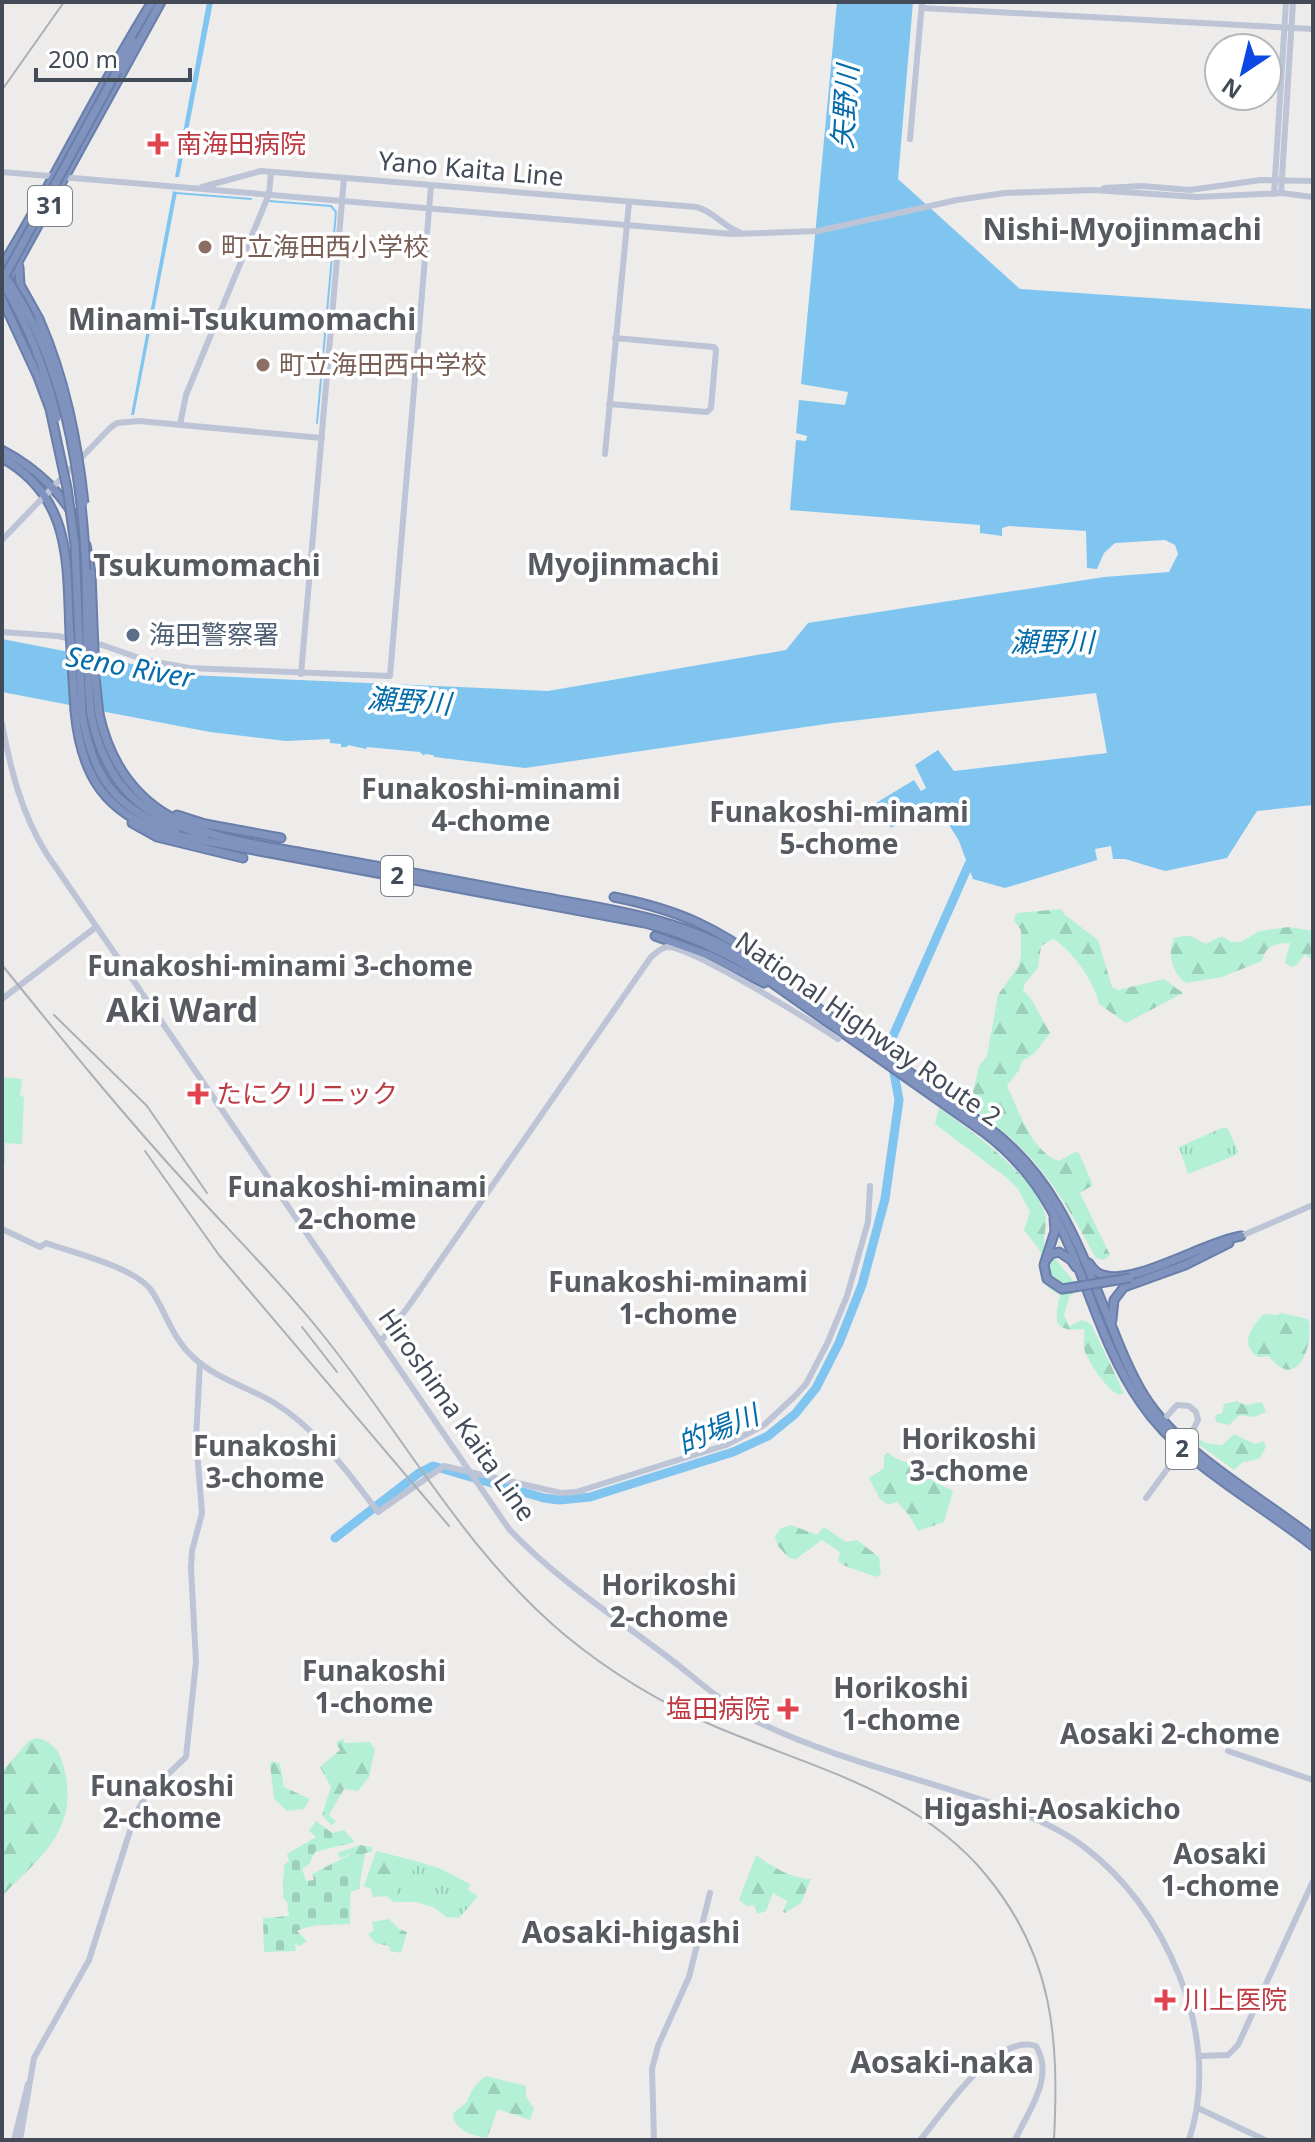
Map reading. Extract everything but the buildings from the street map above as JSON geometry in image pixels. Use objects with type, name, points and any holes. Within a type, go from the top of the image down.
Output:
[{"type":"highway","points":[[2,286],[153,2]]},
{"type":"highway","name":"31","points":[[2,266],[123,49],[153,2]]},
{"type":"highway","name":"31","points":[[2,286],[68,176],[161,2]]},
{"type":"highway","points":[[29,242],[20,264],[19,278],[61,374],[73,425],[84,504],[88,572]]},
{"type":"highway","name":"2","points":[[2,272],[35,325],[65,411],[88,572]]},
{"type":"highway","name":"2","points":[[2,286],[29,329],[48,381],[62,442],[75,545],[78,712]]},
{"type":"highway","points":[[2,299],[23,341],[50,409],[67,488]]},
{"type":"highway","name":"2","points":[[2,450],[33,470],[77,518],[85,539],[88,572],[87,663],[95,715],[120,770],[150,807]]},
{"type":"highway","name":"2","points":[[4,460],[36,484],[53,509],[63,536],[78,712],[96,768],[132,817]]},
{"type":"highway","points":[[150,807],[205,824],[281,838]]},
{"type":"highway","name":"National Highway Route 2","points":[[150,807],[192,831],[618,913],[675,925],[716,941],[999,1135],[1023,1157],[1062,1211],[1123,1355],[1149,1404],[1177,1436],[1313,1538]]},
{"type":"highway","points":[[132,817],[157,837],[243,858]]},
{"type":"highway","name":"National Highway Route 2","points":[[132,817],[193,839],[603,910]]},
{"type":"highway","points":[[614,897],[662,907],[703,924],[745,948],[784,988]]},
{"type":"highway","points":[[655,936],[784,988]]},
{"type":"highway","name":"National Highway Route 2","points":[[962,1112],[1020,1163],[1039,1188],[1061,1225],[1130,1385],[1161,1430],[1186,1453],[1313,1546]]},
{"type":"highway","points":[[1020,1163],[1055,1220],[1055,1231],[1044,1265],[1047,1279],[1062,1289],[1130,1278],[1167,1267],[1241,1236]]},
{"type":"highway","points":[[1062,1211],[1092,1267],[1108,1276],[1148,1269],[1241,1236]]},
{"type":"highway","points":[[1123,1355],[1112,1318],[1113,1304],[1121,1290],[1132,1282],[1185,1265],[1241,1236]]},
{"type":"highway","points":[[1044,1265],[1048,1256],[1059,1252],[1074,1264],[1098,1312]]},
{"type":"highway","points":[[1149,1404],[1167,1416],[1177,1436]]},
{"type":"main road","points":[[1286,2],[1288,27]]},
{"type":"main road","points":[[1277,194],[1288,27],[1293,2]]},
{"type":"main road","points":[[910,139],[922,5],[1313,29]]},
{"type":"main road","name":"Yano Kaita Line","points":[[189,187],[210,186],[252,171],[700,207],[711,212],[727,227],[742,233]]},
{"type":"main road","name":"Yano Kaita Line","points":[[2,172],[703,233],[752,234],[837,228],[957,200],[1005,193],[1142,186],[1190,190],[1278,179],[1313,181]]},
{"type":"main road","points":[[180,425],[186,395],[269,194],[271,172]]},
{"type":"main road","points":[[301,674],[344,178]]},
{"type":"main road","points":[[2,632],[57,636],[102,645],[145,660],[189,668],[390,676],[431,186]]},
{"type":"main road","name":"Yano Kaita Line","points":[[1093,190],[1197,197],[1277,194],[1313,197]]},
{"type":"main road","points":[[605,454],[629,203]]},
{"type":"main road","points":[[609,404],[707,412],[711,408],[714,347],[615,338]]},
{"type":"main road","points":[[2,540],[117,423],[139,421],[322,438]]},
{"type":"main road","name":"Hiroshima Kaita Line","points":[[2,724],[13,777],[27,820],[62,876],[509,1529],[551,1569],[759,1723],[807,1743],[1005,1807],[1053,1827],[1082,1845],[1115,1873],[1141,1904],[1165,1941],[1185,1991],[1199,2056],[1198,2108],[1189,2140]]},
{"type":"main road","points":[[2,999],[96,927]]},
{"type":"main road","points":[[381,1341],[408,1307],[651,957],[659,950],[666,947],[674,949],[706,962],[802,1015],[838,1039]]},
{"type":"main road","points":[[2,1229],[40,1247],[46,1243],[137,1278],[152,1292],[175,1337],[200,1363],[271,1401],[296,1419],[336,1459],[378,1512],[437,1469],[448,1466],[552,1492],[576,1492],[726,1445],[764,1425],[804,1386],[827,1344],[847,1296],[865,1234],[870,1186]]},
{"type":"main road","points":[[1241,1236],[1313,1205]]},
{"type":"main road","points":[[20,2140],[34,2058],[89,1960],[135,1815],[147,1794],[186,1757],[196,1662],[191,1568],[202,1504],[196,1427],[200,1363]]},
{"type":"main road","points":[[1146,1498],[1177,1456],[1198,1420],[1194,1409],[1182,1403],[1167,1416]]},
{"type":"main road","points":[[1228,1751],[1313,1780]]},
{"type":"main road","points":[[1199,2056],[1228,2055],[1238,2045],[1313,1881]]},
{"type":"main road","points":[[654,2140],[652,2069],[658,2046],[689,1977],[710,1893]]},
{"type":"main road","points":[[920,2140],[992,2058],[1015,2047],[1031,2044],[1040,2052],[1042,2067],[1039,2089],[1015,2140]]},
{"type":"main road","points":[[14,2140],[25,2089],[31,2077]]},
{"type":"main road","points":[[1198,2108],[1265,2140]]},
{"type":"green space","points":[[1061,909],[1098,940],[1112,987],[1118,990],[1164,979],[1183,993],[1126,1023],[1099,1004],[1082,967],[1053,939],[1041,946],[1038,968],[1025,983],[1023,991],[1030,997],[1050,1033],[1035,1053],[1022,1061],[1007,1086],[1027,1129],[1041,1149],[1059,1161],[1075,1152],[1079,1153],[1093,1185],[1080,1193],[1110,1255],[1104,1260],[1096,1258],[1058,1194],[1032,1159],[975,1110],[973,1092],[979,1066],[987,1056],[998,995],[1018,967],[1021,956],[1021,930],[1014,921],[1015,916],[1017,913]]},
{"type":"green space","points":[[1289,927],[1313,931],[1313,962],[1305,954],[1297,965],[1291,967],[1285,962],[1290,943],[1280,944],[1268,949],[1262,961],[1222,977],[1186,983],[1172,963],[1174,938],[1191,936],[1206,944],[1222,937],[1231,942],[1241,942],[1260,931]]},
{"type":"green space","points":[[2,1077],[22,1079],[20,1096],[24,1097],[22,1144],[5,1143],[5,1164],[2,1166]]},
{"type":"green space","points":[[939,1108],[1000,1155],[1038,1199],[1046,1218],[1044,1245],[1071,1278],[1078,1292],[1070,1295],[1064,1315],[1069,1326],[1082,1320],[1091,1324],[1124,1393],[1115,1393],[1094,1368],[1084,1348],[1084,1329],[1066,1329],[1058,1323],[1060,1295],[1048,1287],[1042,1278],[1039,1266],[1041,1252],[1024,1230],[1030,1212],[1018,1189],[935,1124]]},
{"type":"green space","points":[[1224,1127],[1228,1129],[1238,1151],[1236,1155],[1188,1174],[1179,1147]]},
{"type":"green space","points":[[1281,1313],[1308,1319],[1306,1351],[1302,1361],[1288,1370],[1269,1356],[1258,1357],[1252,1352],[1248,1341],[1251,1330],[1264,1314]]},
{"type":"green space","points":[[1237,1401],[1245,1405],[1262,1402],[1266,1412],[1254,1417],[1240,1415],[1229,1425],[1216,1422],[1215,1415],[1222,1413],[1224,1404]]},
{"type":"green space","points":[[1234,1434],[1255,1444],[1264,1441],[1266,1447],[1259,1459],[1243,1462],[1234,1470],[1193,1440],[1198,1438],[1205,1443],[1222,1445]]},
{"type":"green space","points":[[888,1453],[922,1469],[924,1476],[953,1491],[944,1522],[918,1531],[897,1502],[888,1505],[880,1499],[869,1478],[884,1468],[884,1455]]},
{"type":"green space","points":[[791,1525],[817,1535],[824,1527],[846,1542],[857,1540],[879,1557],[881,1574],[876,1577],[843,1565],[838,1560],[840,1552],[822,1540],[796,1559],[789,1558],[778,1546],[775,1537],[780,1529]]},
{"type":"green space","points":[[37,1738],[52,1745],[60,1757],[67,1790],[66,1809],[53,1841],[43,1855],[2,1896],[2,1771],[29,1741]]},
{"type":"green space","points":[[343,1738],[344,1743],[370,1742],[375,1749],[369,1777],[358,1791],[344,1789],[329,1815],[336,1822],[331,1825],[322,1815],[331,1787],[320,1767],[340,1750],[336,1743]]},
{"type":"green space","points":[[272,1761],[280,1764],[284,1787],[310,1799],[304,1809],[287,1811],[274,1799]]},
{"type":"green space","points":[[316,1821],[332,1833],[344,1830],[355,1842],[315,1852],[309,1864],[302,1869],[306,1881],[314,1880],[312,1874],[351,1854],[350,1924],[303,1928],[297,1931],[307,1941],[300,1946],[295,1944],[296,1951],[264,1952],[263,1918],[289,1916],[287,1902],[283,1898],[284,1865],[289,1861],[287,1854],[316,1837],[309,1831]]},
{"type":"green space","points":[[360,1845],[372,1847],[372,1852],[365,1853],[359,1889],[351,1892],[350,1854],[340,1858],[337,1853]]},
{"type":"green space","points":[[376,1851],[416,1861],[411,1875],[397,1874],[395,1896],[373,1897],[371,1889],[364,1886]]},
{"type":"green space","points":[[756,1855],[775,1868],[811,1879],[801,1903],[785,1913],[787,1901],[773,1893],[766,1911],[757,1914],[754,1905],[747,1906],[739,1900]]},
{"type":"green space","points":[[416,1861],[439,1868],[470,1884],[468,1890],[478,1896],[459,1918],[446,1917],[435,1908],[416,1902],[394,1902],[387,1896],[395,1896],[397,1874],[411,1875]]},
{"type":"green space","points":[[389,1919],[407,1932],[401,1953],[375,1943],[368,1934],[374,1930],[372,1922]]},
{"type":"green space","points":[[486,2076],[526,2086],[526,2096],[534,2109],[530,2120],[498,2109],[487,2138],[470,2134],[456,2124],[453,2113],[467,2102],[474,2087]]},
{"type":"water","points":[[207,2],[213,2],[179,177],[175,177]]},
{"type":"water","points":[[837,2],[913,2],[898,179],[1020,289],[1313,309],[1313,805],[1257,811],[1227,858],[1165,871],[1125,859],[1113,859],[1111,846],[1095,849],[1097,860],[1005,888],[973,879],[959,841],[935,802],[891,828],[876,803],[914,780],[921,791],[926,788],[915,765],[938,750],[954,771],[1107,753],[1096,693],[833,723],[525,768],[424,756],[420,752],[348,745],[341,747],[341,744],[330,743],[330,739],[286,741],[210,732],[2,692],[2,639],[189,675],[548,691],[786,650],[808,623],[1104,577],[1169,572],[1178,554],[1175,545],[1165,540],[1115,543],[1104,553],[1097,569],[1087,568],[1086,531],[1009,526],[1002,528],[1002,536],[980,533],[980,525],[790,510],[796,440],[806,441],[807,436],[796,433],[799,400],[845,405],[848,392],[801,384]]},
{"type":"water","points":[[173,191],[177,192],[134,415],[131,415]]},
{"type":"waterway","points":[[176,193],[251,199]]},
{"type":"waterway","points":[[269,201],[331,206],[336,212],[317,423]]},
{"type":"waterway","name":"的場川","points":[[335,1538],[419,1473],[433,1466],[544,1498],[590,1497],[733,1452],[768,1436],[795,1414],[816,1388],[839,1343],[862,1285],[885,1199],[899,1100],[889,1045],[969,864]]},
{"type":"railway","points":[[2,90],[64,2]]},
{"type":"railway","points":[[2,965],[136,1128],[310,1319],[468,1533],[531,1604],[583,1650],[637,1686],[714,1726],[860,1784],[895,1802],[928,1822],[958,1846],[986,1875],[1009,1906],[1039,1968],[1053,2033],[1054,2140]]},
{"type":"railway","points":[[54,1015],[147,1106],[207,1193]]},
{"type":"railway","points":[[145,1151],[219,1255],[449,1526]]},
{"type":"railway","points":[[302,1327],[337,1372]]},
{"type":"place","name":"南海田病院","points":[[158,144]]},
{"type":"place","name":"町立海田西小学校","points":[[205,247]]},
{"type":"place","name":"町立海田西中学校","points":[[263,365]]},
{"type":"place","name":"海田警察署","points":[[133,635]]},
{"type":"place","name":"たにクリニック","points":[[198,1094]]},
{"type":"place","name":"塩田病院","points":[[788,1709]]},
{"type":"place","name":"川上医院","points":[[1165,2000]]},
{"type":"district","name":"Nishi-Myojinmachi","points":[[1122,230]]},
{"type":"district","name":"Minami-Tsukumomachi","points":[[242,320]]},
{"type":"district","name":"Myojinmachi","points":[[623,565]]},
{"type":"district","name":"Tsukumomachi","points":[[207,566]]},
{"type":"district","name":"Funakoshi-minami 4-chome","points":[[491,805]]},
{"type":"district","name":"Funakoshi-minami 5-chome","points":[[839,828]]},
{"type":"district","name":"Funakoshi-minami 3-chome","points":[[280,966]]},
{"type":"district","name":"Aki Ward","points":[[182,1010]]},
{"type":"district","name":"Funakoshi-minami 2-chome","points":[[357,1203]]},
{"type":"district","name":"Funakoshi-minami 1-chome","points":[[678,1298]]},
{"type":"district","name":"Horikoshi 3-chome","points":[[969,1455]]},
{"type":"district","name":"Funakoshi 3-chome","points":[[265,1462]]},
{"type":"district","name":"Horikoshi 2-chome","points":[[669,1601]]},
{"type":"district","name":"Funakoshi 1-chome","points":[[374,1687]]},
{"type":"district","name":"Horikoshi 1-chome","points":[[901,1704]]},
{"type":"district","name":"Aosaki 2-chome","points":[[1170,1734]]},
{"type":"district","name":"Funakoshi 2-chome","points":[[162,1802]]},
{"type":"district","name":"Higashi-Aosakicho","points":[[1052,1809]]},
{"type":"district","name":"Aosaki 1-chome","points":[[1220,1870]]},
{"type":"district","name":"Aosaki-higashi","points":[[631,1933]]},
{"type":"district","name":"Aosaki-naka","points":[[942,2063]]},
{"type":"water label","name":"矢野川","points":[[845,107]]},
{"type":"water label","name":"瀬野川","points":[[1052,642]]},
{"type":"water label","name":"Seno River","points":[[130,667]]},
{"type":"water label","name":"瀬野川","points":[[409,701]]}]
